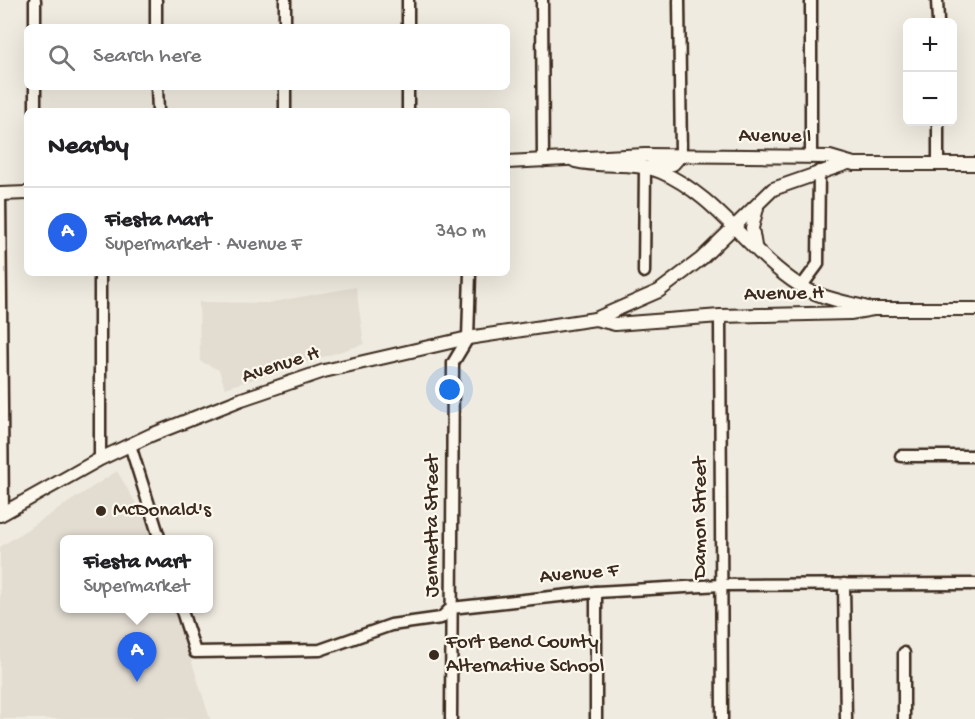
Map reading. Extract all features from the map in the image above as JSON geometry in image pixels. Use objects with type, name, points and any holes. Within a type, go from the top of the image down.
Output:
[{"type":"main road","name":"Avenue I","points":[[510,162],[574,161],[593,156],[681,155],[830,157],[848,163],[975,164]]},
{"type":"main road","points":[[645,168],[673,164],[681,155]]},
{"type":"main road","name":"Avenue I","points":[[574,161],[593,166],[645,168],[661,172],[692,189],[756,249],[801,286],[873,309]]},
{"type":"main road","name":"Avenue H","points":[[1,514],[100,459],[130,445],[242,399],[324,371],[468,338],[595,318],[659,291],[735,228],[773,189],[819,171],[848,163]]},
{"type":"main road","points":[[0,194],[24,194]]},
{"type":"main road","points":[[756,249],[752,240],[753,220],[763,200]]},
{"type":"main road","name":"Avenue H","points":[[595,318],[615,324],[720,316],[850,313],[873,309],[975,309]]},
{"type":"street","points":[[35,0],[35,24]]},
{"type":"street","points":[[156,0],[156,24]]},
{"type":"street","points":[[285,0],[285,24]]},
{"type":"street","points":[[408,0],[408,24]]},
{"type":"street","points":[[542,0],[543,161]]},
{"type":"street","points":[[679,0],[681,155]]},
{"type":"street","points":[[811,0],[811,157]]},
{"type":"street","points":[[937,0],[938,18]]},
{"type":"street","points":[[35,90],[35,108]]},
{"type":"street","points":[[157,90],[158,108]]},
{"type":"street","points":[[285,90],[285,108]]},
{"type":"street","points":[[408,90],[408,108]]},
{"type":"street","points":[[938,126],[938,164]]},
{"type":"street","points":[[644,272],[645,168]]},
{"type":"street","points":[[801,286],[818,264],[819,171]]},
{"type":"street","points":[[0,194],[1,514]]},
{"type":"street","points":[[100,276],[100,459]]},
{"type":"street","points":[[468,338],[470,276]]},
{"type":"street","name":"Damon Street","points":[[720,316],[722,719]]},
{"type":"street","name":"Jennetta Street","points":[[451,719],[453,363],[468,338]]},
{"type":"street","points":[[130,445],[158,535]]},
{"type":"street","points":[[901,456],[975,456]]},
{"type":"street","points":[[844,584],[846,719]]},
{"type":"street","name":"Avenue F","points":[[182,613],[195,652],[320,650],[392,625],[441,618],[451,608],[596,592],[721,585],[975,584]]},
{"type":"street","points":[[596,592],[596,719]]},
{"type":"street","points":[[904,653],[904,719]]},
{"type":"shaded area","points":[[356,287],[364,344],[225,388],[219,370],[200,361],[199,302],[267,303]]},
{"type":"shaded area","points":[[117,471],[152,535],[60,535],[60,613],[176,613],[210,719],[0,719],[0,547]]},
{"type":"place","name":"McDonald's","points":[[101,511]]},
{"type":"place","name":"Fort Bend County Alternative School","points":[[434,655]]},
{"type":"place","name":"Fiesta Mart","points":[[137,682]]}]
